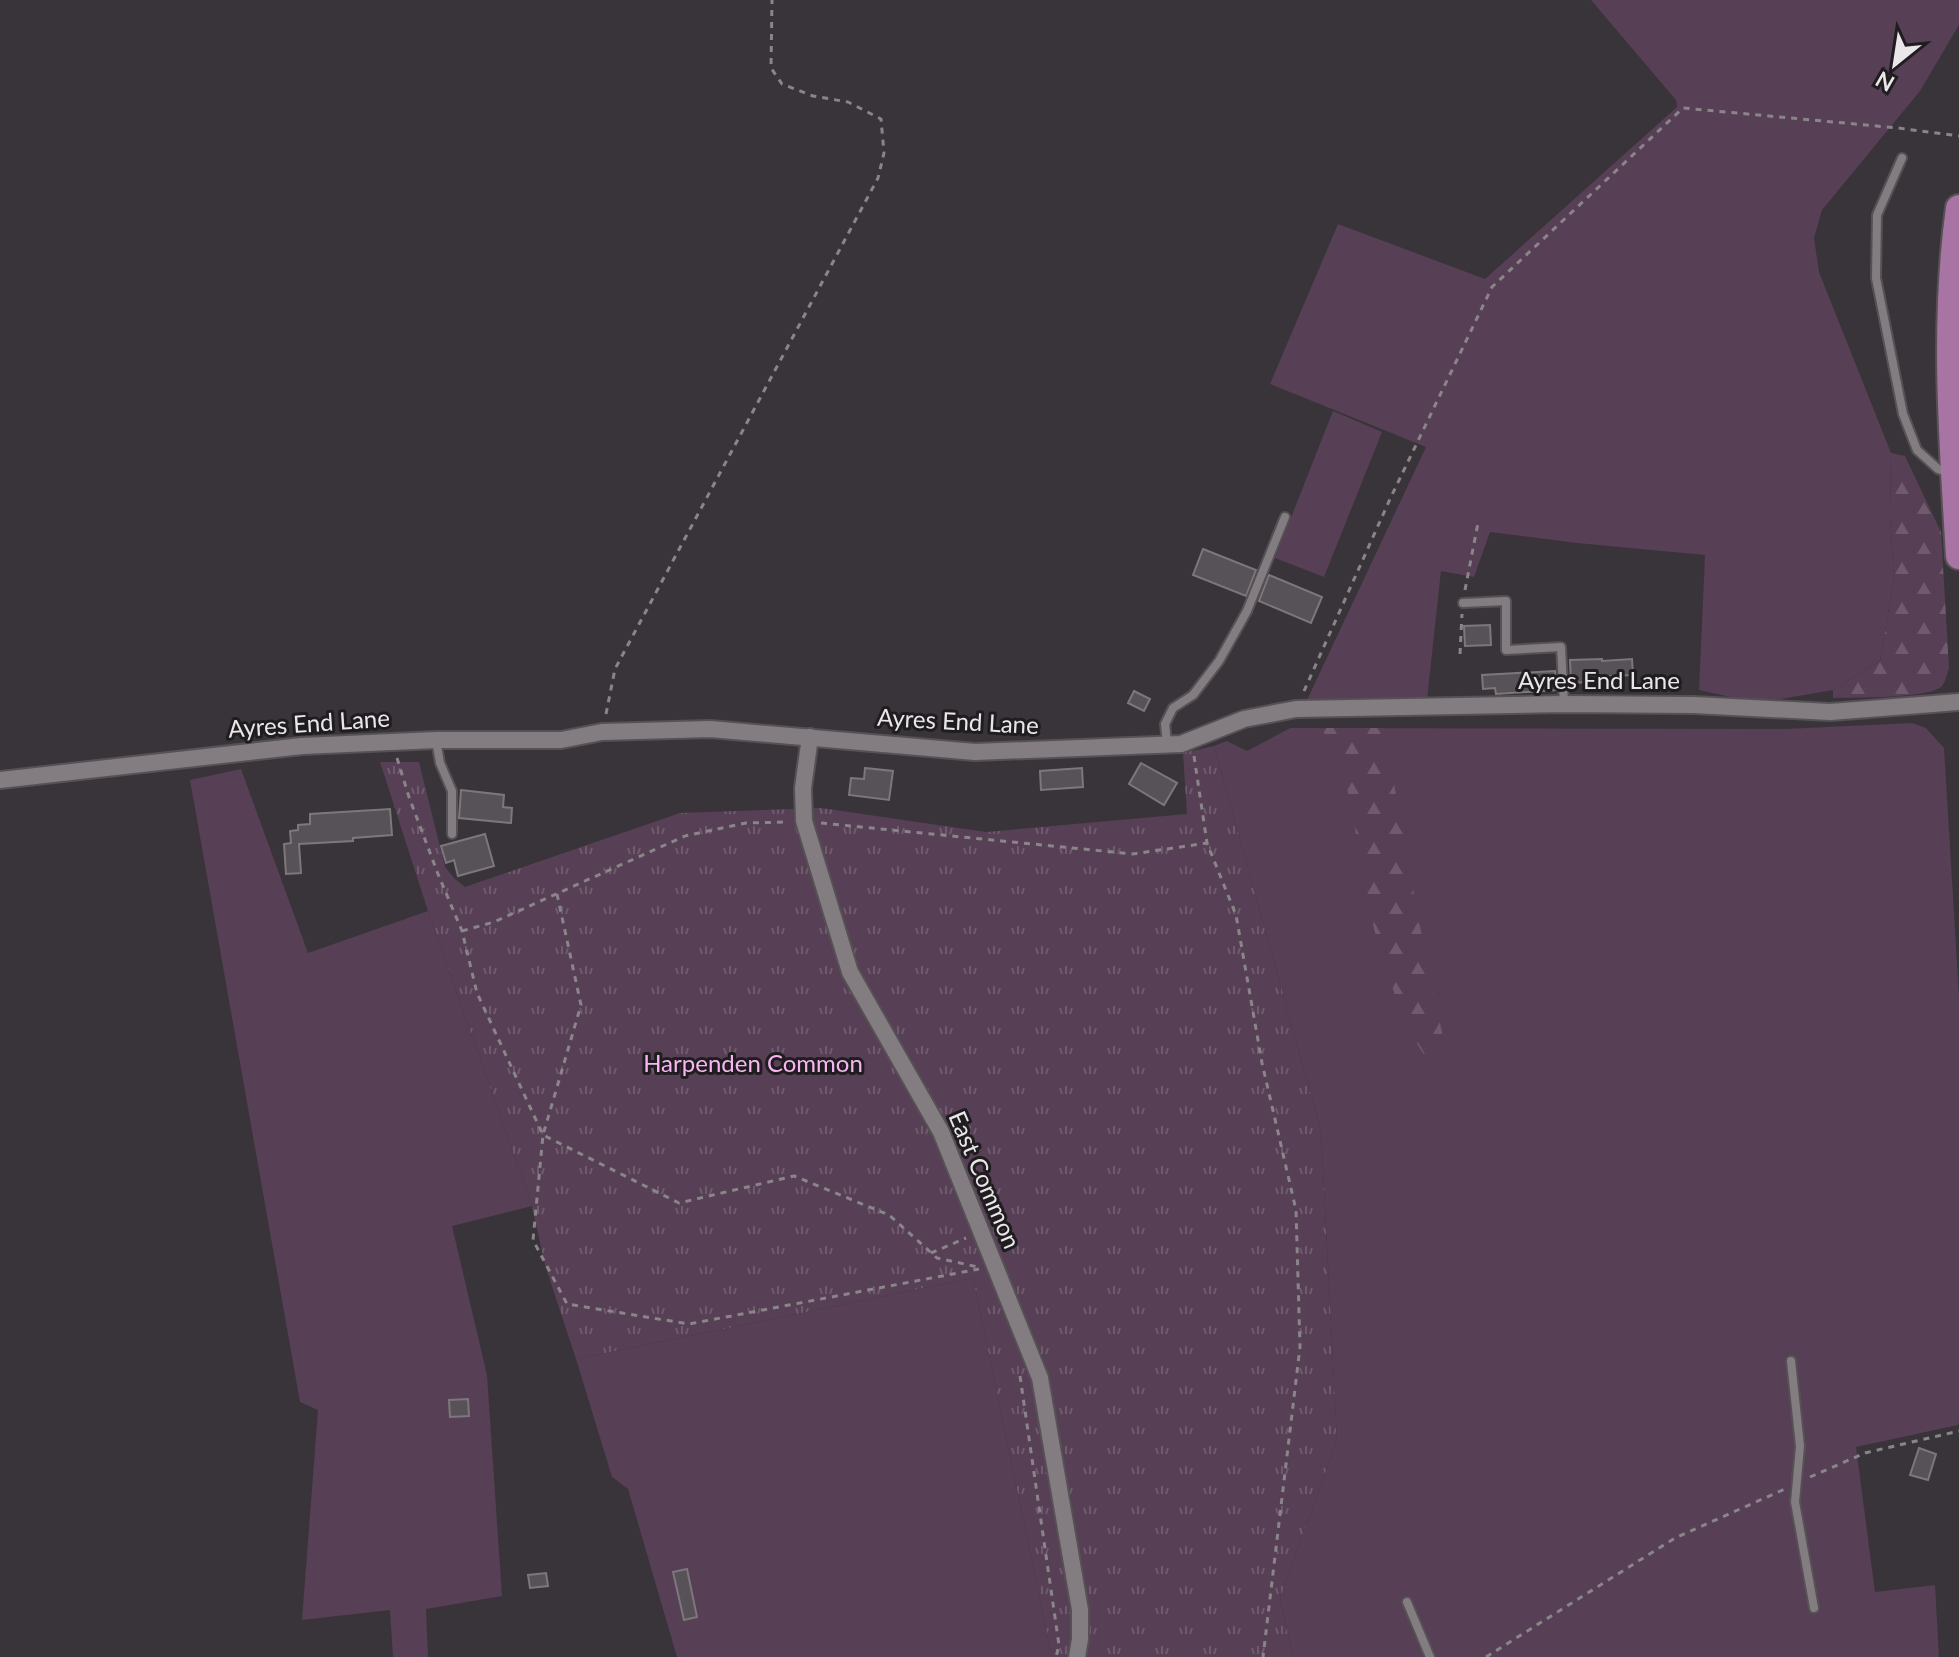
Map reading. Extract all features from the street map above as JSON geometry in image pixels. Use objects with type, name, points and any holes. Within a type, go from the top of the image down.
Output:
[{"type":"main road","points":[[1959,208],[1951,297],[1950,383],[1959,556]]},
{"type":"street","name":"Ayres End Lane","points":[[0,780],[302,746],[392,741],[561,740],[602,732],[710,729],[975,752],[1167,746],[1181,744],[1244,719],[1296,709],[1564,704],[1694,705],[1830,712],[1959,702]]},
{"type":"street","name":"East Common","points":[[810,737],[803,788],[804,821],[850,972],[941,1132],[1040,1378],[1080,1610],[1077,1657]]},
{"type":"lane","points":[[1902,158],[1877,215],[1876,278],[1903,414],[1917,450],[1938,469],[1954,474]]},
{"type":"lane","points":[[1167,746],[1165,724],[1173,708],[1193,695],[1219,661],[1247,611],[1285,517]]},
{"type":"lane","points":[[1463,603],[1506,601],[1506,650],[1561,647],[1564,704]]},
{"type":"lane","points":[[436,740],[440,763],[452,791],[452,834]]},
{"type":"lane","points":[[1791,1361],[1800,1446],[1795,1502],[1814,1608]]},
{"type":"lane","points":[[1407,1602],[1430,1657]]},
{"type":"path","points":[[602,732],[615,669],[878,178],[884,153],[881,119],[848,102],[813,96],[782,84],[776,76],[771,68],[772,0]]},
{"type":"path","points":[[1296,709],[1390,499],[1492,287],[1683,108],[1959,136]]},
{"type":"path","points":[[1192,740],[1207,843],[1236,915],[1262,1063],[1296,1210],[1300,1347],[1263,1657]]},
{"type":"path","points":[[392,741],[409,797],[462,931],[477,993],[543,1135],[679,1203],[794,1176],[889,1215],[937,1258],[983,1268],[689,1324],[567,1304],[533,1240],[543,1135],[581,1005],[557,894]]},
{"type":"path","points":[[462,931],[494,922],[685,836],[746,823],[804,821],[1133,854],[1207,843]]},
{"type":"path","points":[[931,1253],[981,1231]]},
{"type":"path","points":[[1020,1376],[1059,1645],[1056,1657]]},
{"type":"path","points":[[1486,1657],[1675,1538],[1865,1453],[1959,1431]]},
{"type":"green space","points":[[1591,0],[1959,0],[1959,25],[1920,91],[1822,210],[1814,238],[1819,272],[1891,453],[1890,516],[1894,578],[1880,661],[1833,690],[1757,703],[1699,690],[1705,555],[1490,532],[1474,577],[1441,571],[1427,699],[1307,700],[1426,447],[1270,384],[1338,224],[1485,279],[1677,107],[1676,100]]},
{"type":"green space","points":[[1333,411],[1382,432],[1324,577],[1275,558]]},
{"type":"green space","points":[[1891,453],[1905,456],[1941,532],[1949,668],[1942,686],[1935,690],[1908,695],[1833,698],[1833,690],[1880,661],[1894,578],[1890,516]]},
{"type":"green space","points":[[1912,723],[1926,728],[1944,748],[1959,996],[1959,1422],[1958,1425],[1856,1447],[1875,1592],[1935,1585],[1939,1657],[1293,1657],[1280,1598],[1337,1440],[1321,1131],[1214,746],[1227,741],[1247,751],[1290,728],[1784,729]]},
{"type":"green space","points":[[1322,728],[1384,728],[1443,1037],[1443,1054],[1428,1061],[1403,1021],[1374,929],[1348,792]]},
{"type":"green space","name":"Harpenden Common","points":[[1214,746],[1321,1131],[1337,1440],[1280,1598],[1293,1657],[1052,1657],[973,1278],[576,1359],[545,1265],[532,1206],[428,911],[380,762],[419,762],[445,867],[465,887],[680,813],[821,808],[986,832],[1187,814],[1183,753]]},
{"type":"green space","points":[[241,769],[308,953],[428,911],[532,1206],[452,1226],[487,1375],[502,1596],[426,1609],[428,1657],[393,1657],[390,1610],[302,1620],[318,1410],[300,1402],[190,780]]},
{"type":"green space","points":[[973,1278],[1052,1657],[677,1657],[628,1489],[612,1477],[576,1359]]},
{"type":"building","points":[[1203,549],[1256,570],[1246,596],[1193,575]]},
{"type":"building","points":[[1269,575],[1322,597],[1311,623],[1259,601]]},
{"type":"building","points":[[1490,625],[1491,645],[1465,646],[1464,626]]},
{"type":"building","points":[[1632,659],[1633,675],[1589,677],[1589,682],[1571,683],[1570,660]]},
{"type":"building","points":[[1555,671],[1556,690],[1496,694],[1495,688],[1483,689],[1482,675]]},
{"type":"building","points":[[1134,691],[1150,699],[1144,711],[1128,703]]},
{"type":"building","points":[[1141,763],[1177,783],[1164,805],[1129,784]]},
{"type":"building","points":[[865,768],[893,771],[889,800],[849,795],[851,778],[864,779]]},
{"type":"building","points":[[1082,768],[1083,787],[1041,790],[1040,771]]},
{"type":"building","points":[[461,790],[504,795],[503,807],[512,808],[511,823],[459,818]]},
{"type":"building","points":[[390,809],[392,835],[299,844],[301,873],[286,874],[284,844],[291,843],[290,831],[298,830],[298,825],[310,824],[310,814]]},
{"type":"building","points":[[485,834],[494,866],[458,876],[454,860],[446,863],[441,846]]},
{"type":"building","points":[[468,1399],[469,1416],[450,1417],[449,1400]]},
{"type":"building","points":[[1919,1448],[1936,1454],[1928,1480],[1910,1475]]},
{"type":"building","points":[[687,1569],[697,1617],[684,1620],[673,1572]]},
{"type":"building","points":[[546,1573],[548,1586],[530,1588],[528,1575]]}]
